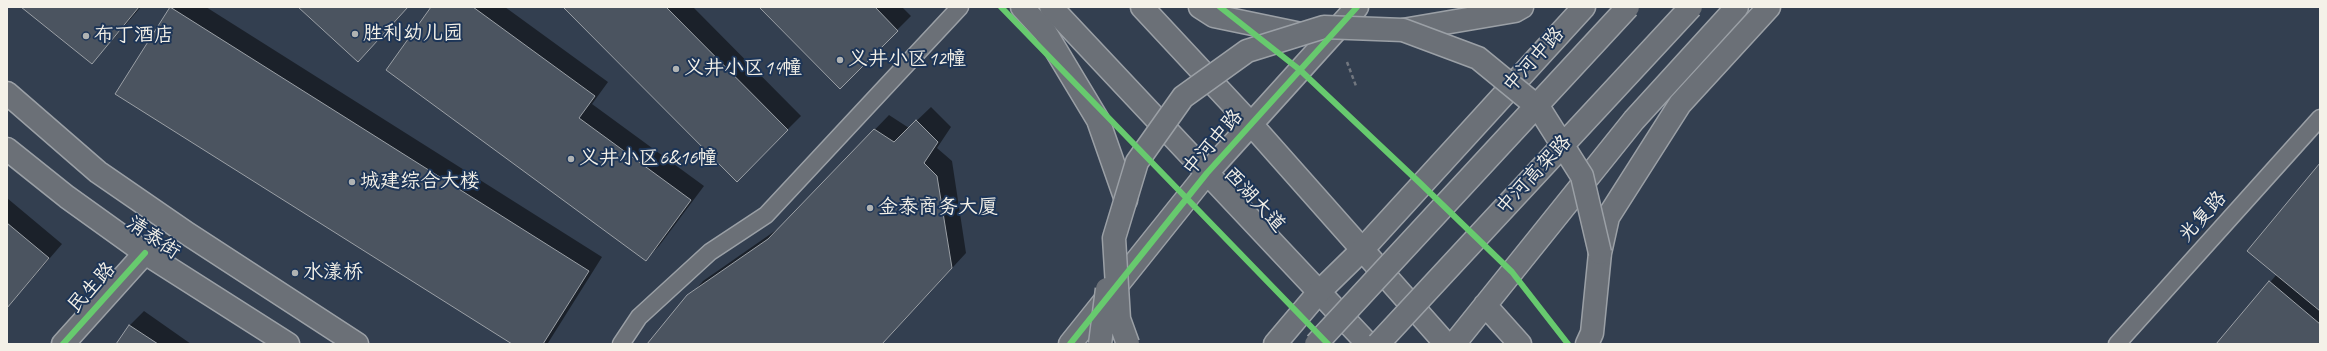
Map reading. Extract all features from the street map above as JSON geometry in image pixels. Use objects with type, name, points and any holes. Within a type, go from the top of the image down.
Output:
[{"type":"main road","points":[[1022,7],[1046,32],[1098,120],[1126,200]]},
{"type":"main road","name":"西湖大道","points":[[1051,7],[1368,344]]},
{"type":"main road","points":[[1142,7],[1251,124],[1446,344]]},
{"type":"main road","points":[[1200,7],[1214,16],[1301,34]]},
{"type":"main road","name":"中河中路","points":[[1070,344],[1207,173],[1357,7]]},
{"type":"main road","points":[[1100,344],[1114,238],[1137,162],[1183,97],[1247,50],[1324,27],[1403,30],[1515,11],[1522,7]]},
{"type":"main road","name":"中河中路","points":[[1275,344],[1319,292],[1362,250],[1584,7]]},
{"type":"main road","points":[[1316,344],[1628,7]]},
{"type":"main road","name":"中河高架路","points":[[1378,344],[1691,7]]},
{"type":"main road","points":[[1454,344],[1634,120],[1737,7]]},
{"type":"main road","points":[[1592,340],[1600,253],[1608,217],[1680,104],[1769,7]]},
{"type":"main road","points":[[1403,30],[1478,58],[1539,108],[1582,176],[1600,253]]},
{"type":"main road","name":"清泰街","points":[[7,93],[98,172],[188,234],[357,344]]},
{"type":"main road","name":"清泰街","points":[[7,148],[67,197],[145,253],[288,344]]},
{"type":"main road","points":[[1114,238],[1118,319],[1128,344]]},
{"type":"main road","name":"民生路","points":[[63,344],[145,253]]},
{"type":"main road","points":[[1485,305],[1520,344]]},
{"type":"lane","points":[[621,344],[639,317],[710,252],[766,215],[960,7]]},
{"type":"lane","name":"光复路","points":[[2117,344],[2320,118]]},
{"type":"building","name":"布丁酒店","points":[[21,7],[139,7],[92,64]]},
{"type":"building","name":"城建综合大楼","points":[[170,7],[589,271],[543,344],[512,344],[115,94]]},
{"type":"building","name":"胜利幼儿园","points":[[298,7],[408,7],[358,62]]},
{"type":"building","name":"义井小区6&16幢","points":[[431,7],[473,7],[595,96],[579,118],[691,200],[646,261],[386,70]]},
{"type":"building","name":"义井小区14幢","points":[[563,7],[666,7],[788,130],[737,182]]},
{"type":"building","name":"义井小区12幢","points":[[759,7],[875,7],[898,31],[840,89]]},
{"type":"building","name":"金泰商务大厦","points":[[916,120],[938,142],[924,163],[937,176],[952,268],[882,344],[647,344],[687,295],[768,239],[874,129],[894,142]]},
{"type":"building","points":[[2320,163],[2320,311],[2247,251]]},
{"type":"building","points":[[7,223],[49,258],[7,308]]},
{"type":"building","points":[[2269,281],[2320,324],[2320,344],[2216,344]]},
{"type":"building","points":[[129,325],[158,344],[116,344]]},
{"type":"cycle path","points":[[1001,7],[1328,344]]},
{"type":"cycle path","points":[[1220,7],[1300,70],[1512,272],[1568,344]]},
{"type":"cycle path","points":[[1070,344],[1207,173],[1357,7]]},
{"type":"cycle path","points":[[63,344],[145,253]]},
{"type":"place","name":"胜利幼儿园","points":[[355,34]]},
{"type":"place","name":"布丁酒店","points":[[86,36]]},
{"type":"place","name":"义井小区12幢","points":[[840,60]]},
{"type":"place","name":"义井小区14幢","points":[[676,69]]},
{"type":"place","name":"义井小区6&16幢","points":[[571,159]]},
{"type":"place","name":"城建综合大楼","points":[[352,182]]},
{"type":"place","name":"金泰商务大厦","points":[[870,208]]},
{"type":"place","name":"水漾桥","points":[[295,273]]}]
